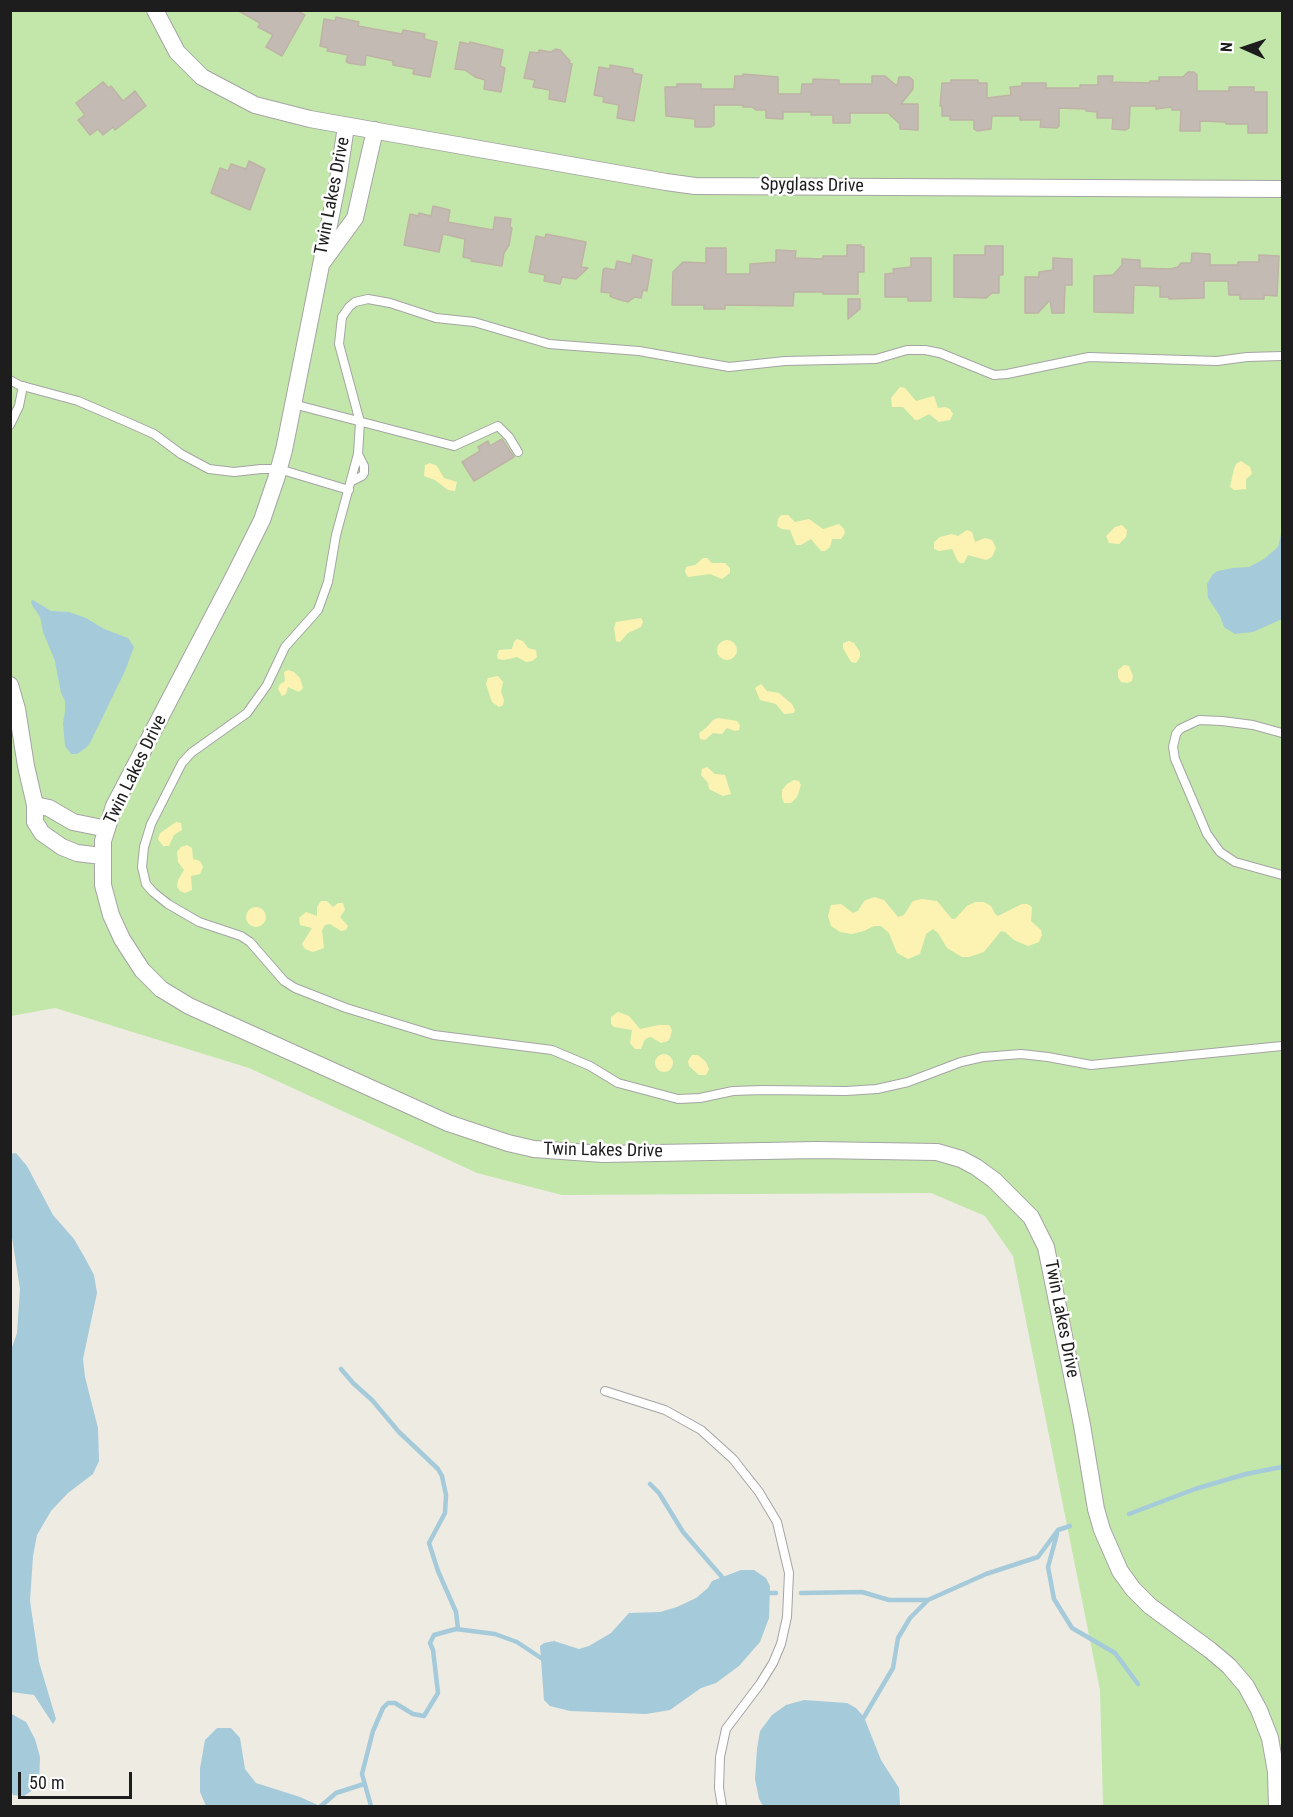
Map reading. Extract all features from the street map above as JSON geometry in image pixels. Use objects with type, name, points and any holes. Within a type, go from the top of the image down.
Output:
[{"type":"street","name":"Spyglass Drive","points":[[155,10],[177,52],[202,77],[255,105],[346,126],[666,182],[695,186],[1282,189]]},
{"type":"street","name":"Twin Lakes Drive","points":[[346,126],[338,180],[293,404],[279,469],[262,520],[114,806],[103,841],[103,885],[111,915],[132,958],[161,989],[189,1006],[448,1123],[534,1149],[603,1154],[818,1150],[937,1152],[961,1159],[994,1180],[1031,1217],[1046,1246],[1096,1509],[1102,1530],[1120,1571],[1133,1589],[1150,1606],[1210,1650],[1229,1666],[1246,1686],[1270,1738],[1276,1772],[1276,1806]]},
{"type":"street","name":"Twin Lakes Drive","points":[[319,266],[356,218],[375,130]]},
{"type":"street","points":[[10,685],[35,805],[34,822],[42,832],[69,851],[102,856]]},
{"type":"street","points":[[35,805],[49,808],[73,822],[107,829]]},
{"type":"lane","points":[[1282,356],[1217,361],[1089,357],[994,375],[939,353],[907,350],[876,358],[769,362],[729,367],[639,351],[549,344],[474,322],[436,318],[390,303],[369,299],[355,303],[346,310],[339,336],[360,422],[358,454],[336,535],[328,582],[318,610],[285,647],[267,686],[247,713],[191,753],[182,763],[151,824],[142,857],[143,876],[153,892],[184,915],[241,936],[250,942],[284,981],[295,988],[346,1008],[434,1035],[552,1050],[590,1066],[618,1083],[678,1099],[710,1097],[734,1091],[877,1089],[908,1082],[961,1062],[983,1057],[1021,1054],[1091,1065],[1282,1046]]},
{"type":"lane","points":[[10,380],[23,386],[78,401],[154,434],[181,454],[209,469],[234,472],[279,469],[351,485]]},
{"type":"lane","points":[[10,425],[19,406],[23,386]]},
{"type":"lane","points":[[293,404],[454,446],[498,426],[518,452]]},
{"type":"lane","points":[[1282,733],[1253,725],[1199,720],[1180,729],[1176,734],[1173,747],[1175,759],[1207,834],[1220,852],[1234,862],[1282,875]]},
{"type":"lane","points":[[605,1391],[665,1410],[700,1430],[733,1459],[759,1492],[777,1522],[789,1574],[787,1617],[782,1644],[760,1684],[726,1729],[720,1757],[719,1788],[722,1806]]},
{"type":"green space","points":[[11,11],[1282,11],[1282,1806],[1101,1806],[1103,1805],[1100,1690],[1013,1256],[985,1216],[931,1193],[562,1195],[477,1173],[249,1068],[55,1008],[11,1016]]},
{"type":"sand","points":[[900,387],[905,388],[916,401],[934,396],[938,408],[950,409],[953,414],[950,420],[939,422],[929,414],[915,420],[903,407],[892,407],[891,398]]},
{"type":"sand","points":[[1241,461],[1250,467],[1252,474],[1246,479],[1246,489],[1234,490],[1230,487],[1234,469]]},
{"type":"sand","points":[[430,463],[437,466],[444,478],[457,482],[455,491],[448,490],[435,480],[424,476],[425,465]]},
{"type":"sand","points":[[781,515],[788,515],[795,522],[809,519],[823,529],[839,524],[845,533],[841,539],[832,539],[830,547],[825,551],[821,551],[811,539],[801,545],[796,545],[790,530],[777,526]]},
{"type":"sand","points":[[1122,525],[1127,530],[1126,537],[1119,544],[1109,543],[1106,536],[1115,527]]},
{"type":"sand","points":[[967,530],[972,532],[975,542],[985,538],[992,540],[996,548],[992,557],[986,560],[968,555],[964,563],[960,563],[952,549],[939,551],[934,549],[934,542],[940,537],[952,534],[958,536]]},
{"type":"sand","points":[[703,558],[707,558],[712,563],[725,563],[730,568],[730,573],[722,579],[710,574],[688,577],[685,572],[686,567],[695,565]]},
{"type":"sand","points":[[641,618],[643,622],[641,627],[628,633],[620,642],[616,641],[614,628],[616,622]]},
{"type":"sand","points":[[517,639],[523,641],[528,648],[536,650],[537,657],[526,662],[517,657],[498,659],[499,650],[512,649]]},
{"type":"sand","points":[[727,640],[734,643],[737,650],[734,657],[727,660],[720,657],[717,650],[720,643]]},
{"type":"sand","points":[[849,641],[854,643],[860,652],[856,663],[851,662],[843,648],[843,643]]},
{"type":"sand","points":[[1124,665],[1129,666],[1133,676],[1132,681],[1127,683],[1121,682],[1118,677],[1118,670]]},
{"type":"sand","points":[[288,670],[300,678],[303,688],[299,692],[288,687],[286,694],[282,696],[278,689],[285,681],[284,672]]},
{"type":"sand","points":[[498,676],[503,682],[501,692],[504,700],[503,705],[499,707],[492,702],[486,684],[488,678]]},
{"type":"sand","points":[[761,684],[767,691],[779,693],[792,704],[794,713],[784,714],[776,704],[760,700],[755,688]]},
{"type":"sand","points":[[718,718],[737,721],[740,725],[739,730],[727,728],[722,734],[713,733],[705,740],[700,739],[699,733]]},
{"type":"sand","points":[[707,767],[715,774],[725,775],[731,794],[723,796],[709,789],[708,783],[701,775],[702,769]]},
{"type":"sand","points":[[794,780],[799,781],[801,785],[797,797],[791,803],[784,803],[782,790]]},
{"type":"sand","points":[[176,822],[181,823],[182,830],[174,835],[169,846],[163,846],[158,839],[160,833]]},
{"type":"sand","points":[[187,845],[192,848],[193,859],[200,861],[203,867],[200,874],[191,876],[192,890],[185,893],[177,887],[184,870],[178,862],[177,852],[181,847]]},
{"type":"sand","points":[[874,897],[884,900],[898,917],[904,915],[913,901],[922,899],[937,901],[952,919],[975,902],[984,902],[991,906],[998,916],[1022,904],[1027,904],[1032,907],[1031,921],[1041,930],[1042,935],[1039,942],[1028,946],[1001,931],[984,952],[962,957],[947,948],[933,929],[926,934],[920,954],[908,959],[897,953],[889,933],[881,926],[874,926],[852,934],[840,932],[831,926],[828,916],[831,905],[841,904],[853,913],[858,911],[864,901]]},
{"type":"sand","points":[[321,901],[327,901],[333,907],[338,903],[343,903],[345,910],[340,917],[348,926],[346,930],[341,931],[330,924],[325,925],[322,930],[324,948],[313,952],[305,949],[302,944],[312,928],[300,925],[299,918],[306,912],[317,916],[317,907]]},
{"type":"sand","points":[[256,907],[263,910],[266,917],[263,924],[256,927],[249,924],[246,917],[249,910]]},
{"type":"sand","points":[[618,1012],[629,1016],[640,1029],[669,1025],[672,1030],[670,1038],[661,1043],[651,1037],[647,1038],[641,1049],[635,1049],[630,1043],[632,1030],[614,1027],[611,1024],[611,1017]]},
{"type":"sand","points":[[664,1054],[670,1057],[673,1063],[670,1069],[664,1072],[658,1069],[655,1063],[658,1057]]},
{"type":"sand","points":[[692,1055],[698,1055],[706,1062],[709,1069],[706,1075],[699,1075],[689,1066],[688,1061]]},
{"type":"water","points":[[1282,530],[1282,619],[1253,632],[1235,634],[1224,627],[1220,616],[1208,598],[1207,584],[1213,574],[1218,571],[1249,567],[1264,559],[1278,547]]},
{"type":"water","points":[[33,600],[51,611],[69,612],[86,618],[104,629],[128,638],[134,647],[91,741],[77,754],[71,754],[65,746],[63,723],[65,701],[61,693],[55,661],[43,632],[40,617],[32,605]]},
{"type":"water","points":[[16,1153],[27,1166],[53,1215],[74,1239],[85,1258],[94,1275],[97,1293],[83,1359],[85,1377],[98,1428],[99,1461],[93,1474],[68,1493],[51,1511],[37,1535],[33,1556],[30,1601],[39,1662],[56,1719],[53,1724],[34,1695],[11,1692],[10,1353],[17,1333],[20,1289],[11,1231],[10,1154]]},
{"type":"water","points":[[741,1570],[754,1570],[766,1578],[770,1586],[769,1618],[760,1642],[739,1666],[716,1683],[701,1688],[670,1710],[646,1714],[570,1711],[550,1706],[544,1700],[540,1646],[544,1643],[554,1641],[579,1649],[589,1646],[611,1633],[629,1613],[660,1612],[677,1607],[696,1598],[708,1588],[712,1581]]},
{"type":"water","points":[[804,1700],[847,1703],[856,1708],[864,1717],[881,1760],[899,1788],[900,1806],[763,1806],[759,1799],[755,1779],[760,1731],[772,1715],[786,1705]]},
{"type":"water","points":[[10,1713],[26,1722],[35,1739],[40,1757],[39,1786],[24,1796],[13,1795],[11,1790]]},
{"type":"water","points":[[217,1728],[231,1728],[240,1738],[245,1769],[256,1783],[320,1806],[206,1806],[200,1792],[200,1768],[205,1740]]},
{"type":"building","points":[[237,10],[296,10],[305,15],[282,56],[266,47],[273,35],[258,27],[260,23]]},
{"type":"building","points":[[336,17],[359,22],[358,26],[402,34],[403,30],[425,34],[424,39],[437,42],[430,77],[413,74],[414,69],[393,65],[393,61],[366,55],[365,65],[348,63],[346,61],[348,55],[327,51],[328,48],[320,46],[324,19],[335,21]]},
{"type":"building","points":[[460,42],[469,44],[470,42],[503,50],[500,66],[505,68],[501,92],[484,89],[485,80],[465,70],[455,69]]},
{"type":"building","points":[[556,49],[560,50],[572,64],[565,102],[549,99],[550,90],[533,87],[535,80],[524,78],[530,52],[539,53],[539,50],[551,52]]},
{"type":"building","points":[[610,65],[633,69],[633,73],[642,75],[634,121],[617,118],[619,105],[603,102],[604,97],[594,95],[599,67],[610,69]]},
{"type":"building","points":[[1188,72],[1194,72],[1197,75],[1197,91],[1229,91],[1229,87],[1254,87],[1254,92],[1267,92],[1267,133],[1248,133],[1248,124],[1200,121],[1200,131],[1180,131],[1181,110],[1172,110],[1171,107],[1156,109],[1156,106],[1130,106],[1129,128],[1126,130],[1112,129],[1113,118],[1097,118],[1097,112],[1086,111],[1086,109],[1059,108],[1057,128],[1040,127],[1041,120],[1020,120],[1020,116],[992,116],[991,129],[977,131],[974,129],[974,120],[950,120],[950,116],[942,116],[942,106],[940,106],[942,83],[951,83],[951,80],[978,80],[978,83],[987,83],[987,98],[1011,95],[1010,87],[1022,86],[1022,83],[1046,83],[1046,88],[1080,88],[1080,85],[1098,85],[1098,76],[1113,76],[1112,82],[1150,83],[1150,81],[1159,81],[1159,77],[1183,77]]},
{"type":"building","points":[[743,74],[778,77],[778,94],[801,94],[802,84],[813,84],[813,79],[839,80],[839,84],[872,84],[872,76],[885,76],[897,86],[899,77],[909,77],[913,80],[913,89],[901,104],[918,104],[918,130],[900,129],[900,124],[888,113],[850,113],[850,123],[833,123],[833,115],[783,112],[783,119],[766,118],[766,110],[756,110],[752,107],[743,107],[743,105],[714,105],[714,125],[711,127],[695,127],[695,119],[666,116],[665,87],[677,87],[677,84],[701,84],[701,89],[734,89],[735,76],[743,76]]},
{"type":"building","points":[[103,82],[109,88],[111,86],[123,101],[135,91],[146,106],[115,130],[113,127],[103,135],[98,129],[90,135],[78,120],[85,115],[76,103]]},
{"type":"building","points":[[249,161],[265,169],[250,210],[211,193],[220,168],[228,171],[231,164],[246,169]]},
{"type":"building","points":[[433,206],[450,210],[448,222],[493,230],[495,217],[511,219],[509,245],[504,253],[502,266],[471,261],[472,259],[463,257],[465,239],[443,234],[439,252],[404,245],[410,214],[418,216],[419,213],[431,216]]},
{"type":"building","points":[[546,234],[586,242],[581,267],[588,268],[576,279],[562,277],[560,284],[544,281],[545,275],[529,272],[536,236],[545,238]]},
{"type":"building","points":[[847,245],[864,247],[864,272],[858,272],[858,294],[794,292],[793,306],[725,305],[725,309],[704,309],[704,305],[672,305],[673,272],[683,262],[706,263],[706,248],[726,248],[726,274],[750,274],[750,264],[776,262],[776,250],[796,251],[795,258],[823,259],[823,256],[847,256]]},
{"type":"building","points":[[985,246],[1003,246],[1003,275],[999,275],[999,293],[992,293],[986,298],[954,297],[954,255],[985,255]]},
{"type":"building","points":[[1192,253],[1210,254],[1210,265],[1238,265],[1238,262],[1259,262],[1259,255],[1279,256],[1277,296],[1264,295],[1264,299],[1240,299],[1240,295],[1229,295],[1228,281],[1204,281],[1204,298],[1169,299],[1169,297],[1160,297],[1160,286],[1134,285],[1133,313],[1094,312],[1094,276],[1113,275],[1122,265],[1122,259],[1140,260],[1140,268],[1170,269],[1178,267],[1181,263],[1191,263]]},
{"type":"building","points":[[633,255],[652,260],[647,291],[643,290],[641,298],[635,297],[628,302],[610,296],[611,293],[601,292],[603,270],[605,268],[615,270],[617,261],[631,264]]},
{"type":"building","points":[[911,258],[931,258],[931,301],[908,301],[908,297],[885,297],[885,274],[894,273],[893,269],[911,267]]},
{"type":"building","points":[[1053,258],[1072,259],[1072,285],[1065,285],[1064,313],[1052,313],[1050,300],[1038,313],[1025,313],[1025,277],[1039,277],[1039,272],[1053,270]]},
{"type":"building","points":[[848,299],[860,299],[860,309],[848,319]]},
{"type":"building","points":[[502,439],[514,457],[474,481],[462,462],[480,451],[478,447],[488,441],[490,446]]},
{"type":"waterway","points":[[341,1369],[372,1400],[399,1432],[438,1469],[442,1476],[446,1495],[445,1513],[429,1543],[438,1571],[456,1612],[458,1629]]},
{"type":"waterway","points":[[1129,1514],[1195,1489],[1246,1474],[1282,1467]]},
{"type":"waterway","points":[[650,1484],[659,1493],[683,1532],[722,1577]]},
{"type":"waterway","points":[[864,1717],[893,1668],[898,1638],[910,1618],[928,1600],[986,1574],[1038,1557],[1058,1530],[1070,1526]]},
{"type":"waterway","points":[[1057,1534],[1048,1567],[1054,1599],[1072,1628],[1115,1653],[1138,1684]]},
{"type":"waterway","points":[[801,1593],[862,1592],[889,1600],[928,1600]]},
{"type":"waterway","points":[[770,1593],[776,1593]]},
{"type":"waterway","points":[[371,1806],[362,1774],[373,1731],[383,1708],[388,1703],[395,1703],[413,1714],[424,1716],[438,1693],[433,1650],[430,1643],[434,1635],[456,1629],[495,1634],[517,1642],[541,1658]]},
{"type":"waterway","points":[[321,1806],[336,1793],[364,1784]]}]
